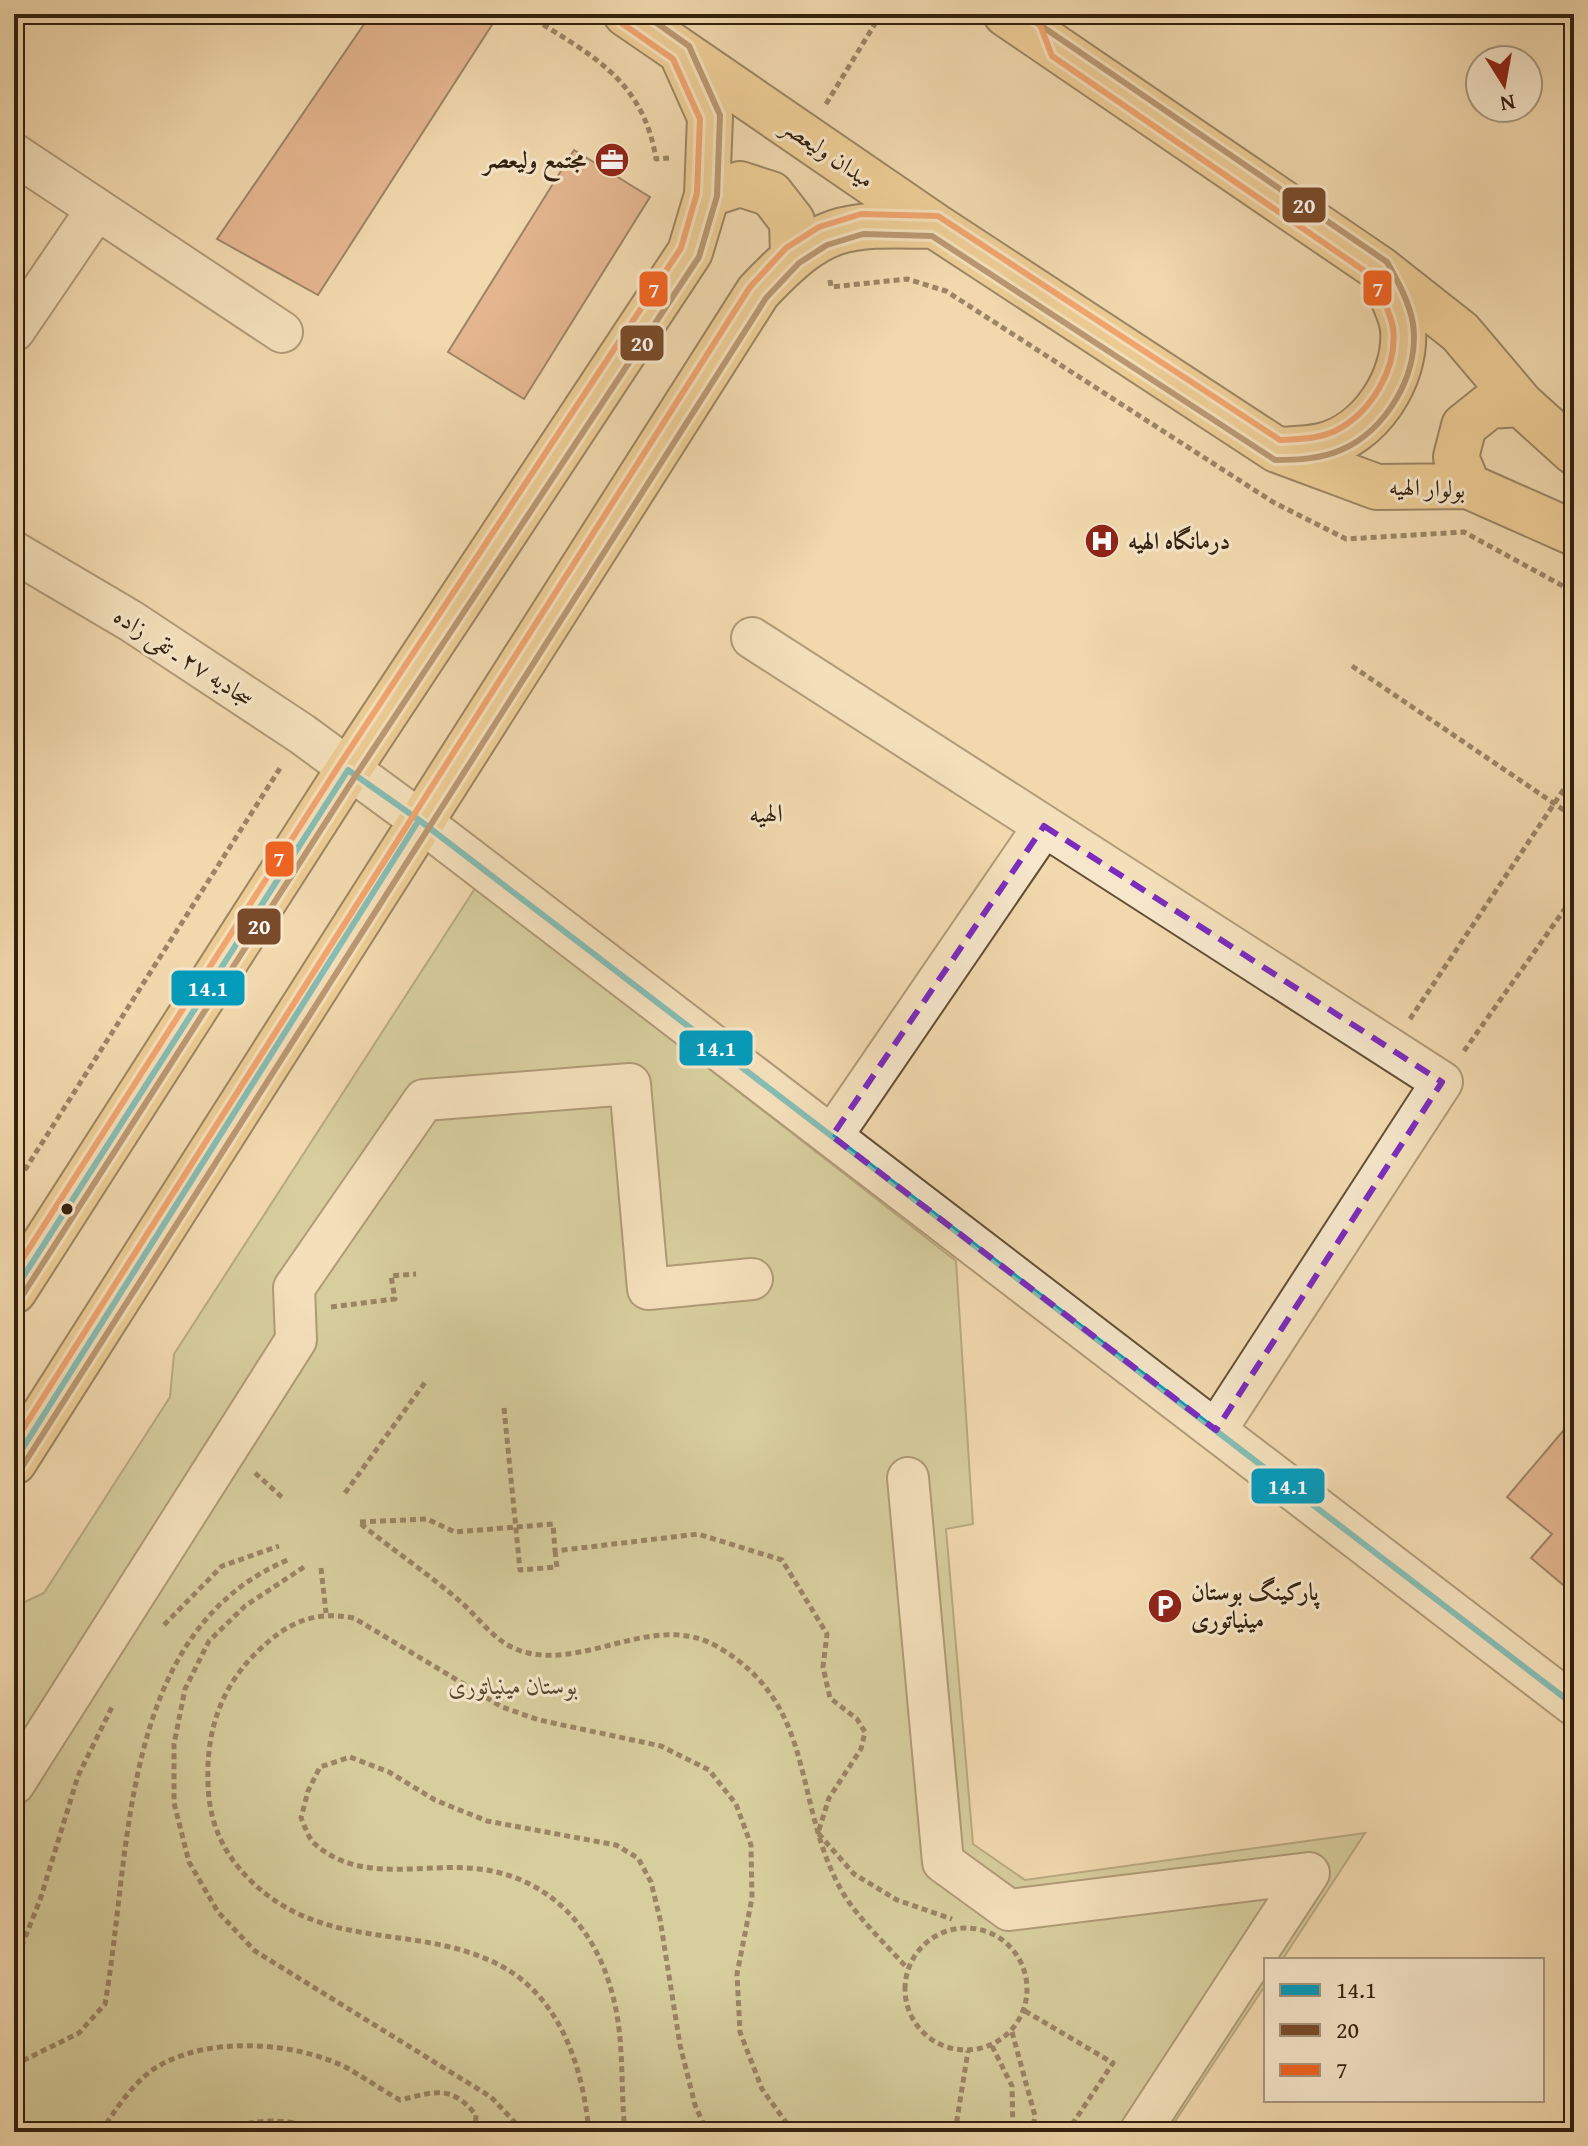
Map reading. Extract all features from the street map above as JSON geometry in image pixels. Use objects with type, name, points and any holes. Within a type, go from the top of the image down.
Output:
[{"type":"main road","name":"میدان ولیعصر","points":[[626,14],[935,226],[1277,450]]},
{"type":"main road","points":[[1006,14],[1052,31],[1380,269],[1460,332],[1521,404],[1574,452]]},
{"type":"main road","points":[[14,1291],[348,770],[690,252],[708,176],[710,117],[681,52]]},
{"type":"main road","points":[[708,176],[771,194],[792,221],[793,255]]},
{"type":"main road","points":[[14,1462],[419,820],[758,292],[793,255],[823,236],[862,224],[935,226]]},
{"type":"main road","points":[[1277,450],[1323,446],[1356,430],[1382,403],[1399,368],[1403,328],[1380,269]]},
{"type":"main road","points":[[1468,486],[1456,457],[1464,426],[1489,406],[1521,404]]},
{"type":"main road","name":"بولوار الهیه","points":[[1277,450],[1377,487],[1468,486],[1574,533]]},
{"type":"street","points":[[14,154],[282,332]]},
{"type":"street","points":[[14,331],[97,209]]},
{"type":"street","name":"سجادیه ۲۷ ـ تقی زاده","points":[[14,552],[131,621],[302,734],[419,820],[1574,1705]]},
{"type":"street","points":[[752,638],[1442,1082],[1216,1430]]},
{"type":"street","points":[[832,1136],[1044,826]]},
{"type":"street","points":[[14,1784],[296,1340],[294,1288],[424,1100],[630,1084],[648,1289],[752,1279]]},
{"type":"street","points":[[908,1478],[943,1862],[1009,1910],[1309,1873],[1140,2132]]},
{"type":"path","points":[[526,14],[618,75],[642,109],[656,159],[708,176]]},
{"type":"path","points":[[806,137],[881,14]]},
{"type":"path","points":[[1352,666],[1574,817]]},
{"type":"path","points":[[14,1187],[302,734]]},
{"type":"path","points":[[1390,1049],[1574,774]]},
{"type":"path","points":[[1442,1082],[1574,896]]},
{"type":"path","points":[[295,1312],[395,1299],[391,1276],[416,1274]]},
{"type":"path","points":[[345,1493],[426,1381]]},
{"type":"path","points":[[504,1408],[515,1527],[520,1570],[557,1567],[553,1524],[515,1527],[455,1532],[427,1519],[360,1522],[462,1603],[495,1639],[529,1653],[576,1652],[669,1632],[717,1646],[763,1683],[791,1723],[818,1833],[838,1885],[907,1968]]},
{"type":"path","points":[[555,1551],[698,1534],[782,1560],[827,1634],[823,1667],[830,1698],[857,1719],[865,1732],[861,1749],[829,1798],[818,1833]]},
{"type":"path","points":[[161,1629],[222,1566],[279,1546]]},
{"type":"path","points":[[14,2065],[79,2033],[105,2004],[137,1764],[162,1692],[184,1647],[210,1611],[267,1568],[290,1559]]},
{"type":"path","points":[[304,1567],[245,1606],[209,1641],[185,1689],[174,1744],[174,1803],[189,1862],[218,1912],[255,1951],[491,2097],[524,2132]]},
{"type":"path","points":[[321,1568],[326,1613]]},
{"type":"path","points":[[589,2132],[575,2062],[559,2019],[534,1990],[503,1967],[465,1952],[335,1929],[299,1916],[267,1897],[233,1863],[209,1814],[207,1767],[212,1724],[230,1686],[256,1653],[287,1627],[326,1613],[354,1618],[502,1707],[539,1720],[661,1746],[709,1770],[736,1804],[751,1845],[752,1898],[737,1974],[740,2032],[762,2089],[793,2132]]},
{"type":"path","points":[[14,1965],[40,1900],[78,1776],[116,1699]]},
{"type":"path","points":[[625,2132],[622,2045],[612,1992],[598,1956],[574,1916],[545,1891],[518,1877],[478,1868],[377,1870],[341,1862],[313,1843],[301,1818],[308,1791],[320,1767],[350,1757],[389,1772],[435,1800],[487,1821],[616,1845],[638,1858],[651,1882],[680,2045],[695,2105],[707,2132]]},
{"type":"path","points":[[818,1833],[854,1874],[897,1900],[988,1931],[1009,1944],[1023,1963],[1029,1987],[1025,2011],[1012,2032],[992,2046],[968,2051],[945,2048],[924,2035],[910,2015],[904,1992],[907,1968],[920,1947],[940,1933],[964,1927],[988,1931]]},
{"type":"path","points":[[1025,2011],[1113,2063],[1067,2132]]},
{"type":"path","points":[[1012,2032],[1035,2116],[1032,2132]]},
{"type":"path","points":[[101,2132],[118,2105],[154,2068],[190,2051],[231,2046],[282,2048],[344,2067],[400,2100],[448,2092],[463,2098],[476,2115],[475,2132]]},
{"type":"path","points":[[992,2046],[1012,2086],[1013,2132]]},
{"type":"path","points":[[955,2132],[968,2051]]},
{"type":"path","points":[[219,2132],[236,2125],[278,2120],[325,2132]]},
{"type":"highlighted area","points":[[1044,826],[1442,1082],[1216,1430],[832,1136]]},
{"type":"green space","name":"بوستان مینیاتوری","points":[[476,887],[956,1261],[973,1524],[946,1529],[973,1844],[1025,1880],[1365,1833],[1283,1958],[1264,1958],[1264,1987],[1168,2132],[14,2132],[14,1607],[44,1593],[170,1397],[174,1354]]},
{"type":"building","points":[[371,14],[499,14],[318,295],[217,239]]},
{"type":"building","points":[[574,150],[650,197],[524,399],[448,352]]},
{"type":"building","points":[[1574,1418],[1574,1594],[1531,1558],[1552,1534],[1507,1497]]},
{"type":"transit line","name":"20","points":[[22,1296],[356,775],[699,257],[717,196],[720,115],[689,46],[644,14]]},
{"type":"transit line","name":"20","points":[[22,1467],[766,298],[799,263],[827,245],[863,234],[932,236],[1275,460],[1317,457],[1341,450],[1358,441],[1386,414],[1405,380],[1414,343],[1409,308],[1387,262],[1024,14]]},
{"type":"transit line","name":"7","points":[[14,1443],[750,287],[786,248],[819,227],[861,214],[938,216],[1280,440],[1315,437],[1335,431],[1360,413],[1370,401],[1386,373],[1393,343],[1389,315],[1372,276],[1052,56],[1037,17]]},
{"type":"transit line","name":"7","points":[[14,1272],[340,764],[681,248],[697,193],[700,119],[673,59],[620,22]]},
{"type":"transit line","name":"14.1","points":[[14,1291],[348,770],[419,820],[1574,1705]]},
{"type":"transit line","name":"14.1","points":[[14,1462],[419,820]]},
{"type":"place","name":"مجتمع ولیعصر","points":[[612,160]]},
{"type":"place","name":"درمانگاه الهیه","points":[[1102,541]]},
{"type":"place","name":"پارکینگ بوستان مینیاتوری","points":[[1165,1606]]},
{"type":"district","name":"الهیه","points":[[766,813]]}]
